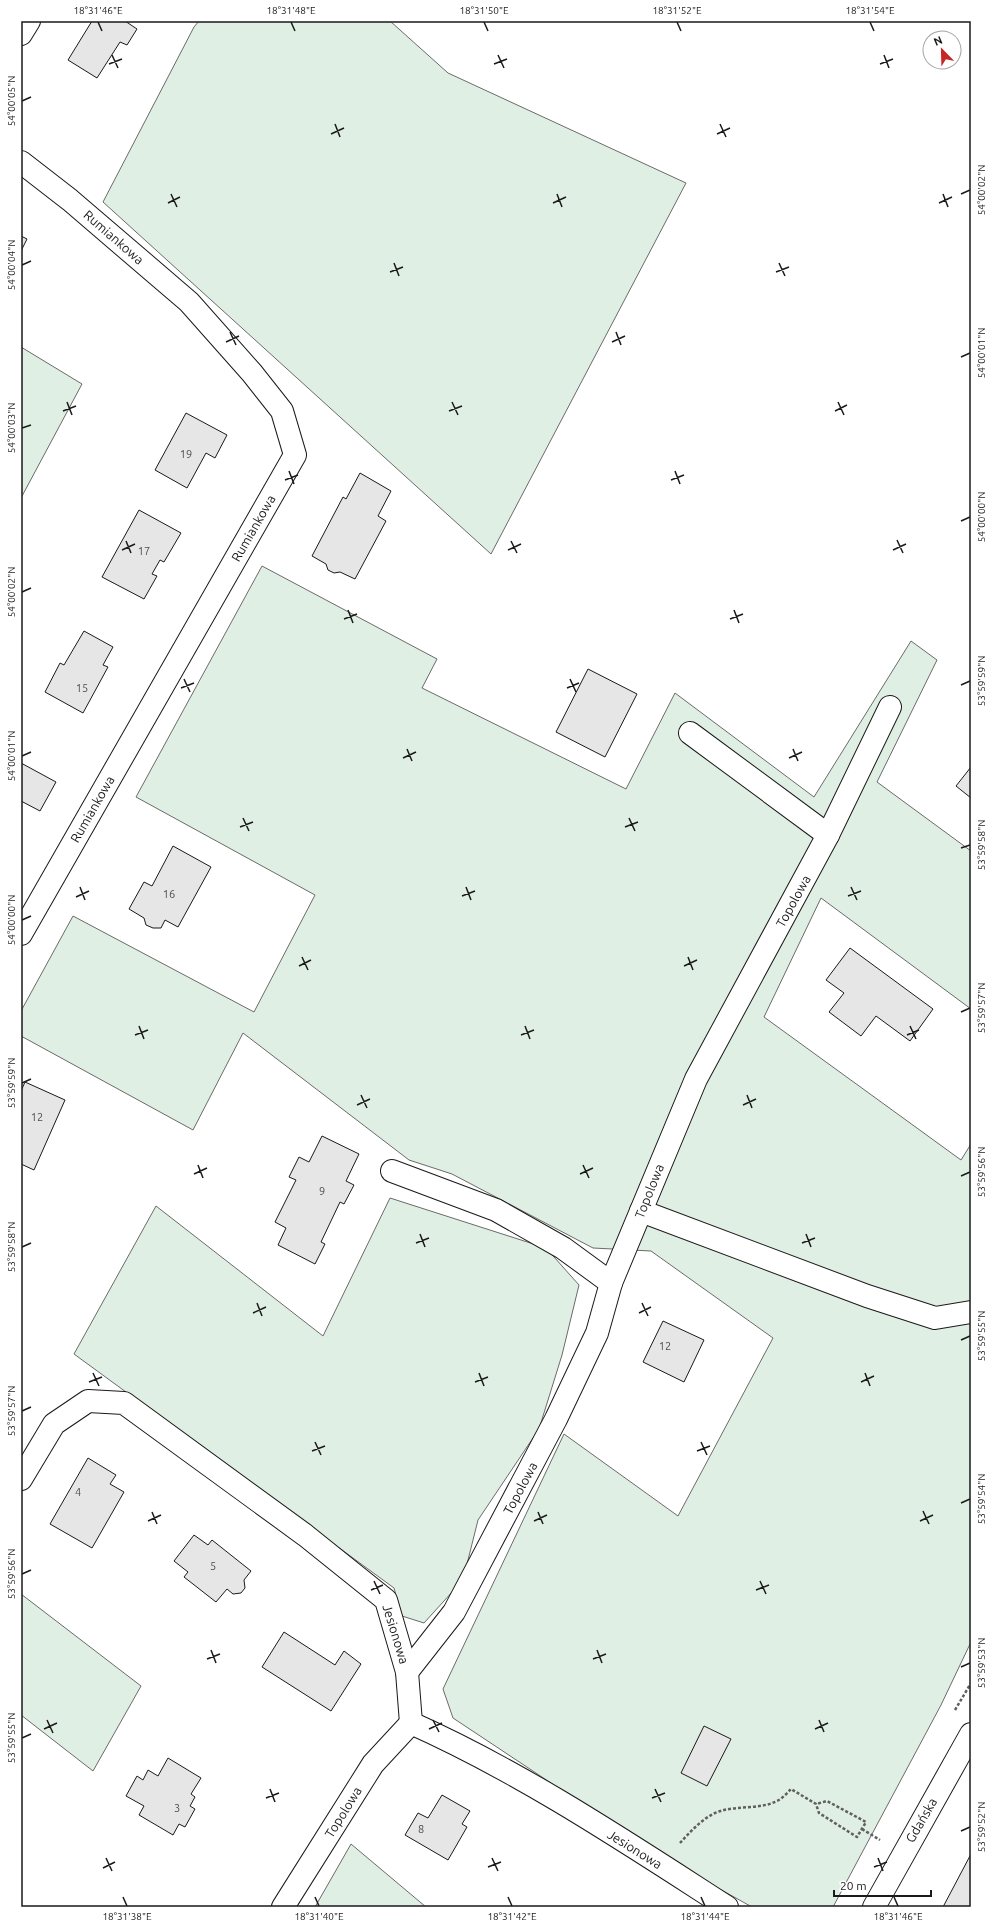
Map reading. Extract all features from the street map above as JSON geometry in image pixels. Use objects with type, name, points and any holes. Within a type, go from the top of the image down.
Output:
[{"type":"street","points":[[21,34],[29,21]]},
{"type":"street","name":"Rumiankowa","points":[[21,162],[70,200],[189,302],[282,411],[295,455],[21,934]]},
{"type":"street","name":"Topolowa","points":[[407,1672],[454,1612],[556,1419],[596,1333],[611,1283],[696,1079],[828,835],[890,707]]},
{"type":"street","points":[[690,733],[828,835]]},
{"type":"street","points":[[392,1171],[496,1210],[562,1248],[611,1283]]},
{"type":"street","points":[[641,1211],[867,1296],[935,1318],[971,1312]]},
{"type":"street","name":"Jesionowa","points":[[21,1479],[54,1424],[88,1401],[124,1403],[305,1535],[386,1600],[407,1672],[411,1723],[447,1739],[521,1779],[727,1907]]},
{"type":"street","name":"Topolowa","points":[[283,1907],[372,1764],[411,1723]]},
{"type":"street","name":"Gdańska","points":[[874,1907],[971,1734]]},
{"type":"path","points":[[660,1864],[694,1828],[710,1816],[723,1810],[762,1806],[777,1801],[791,1789],[816,1804],[819,1813],[857,1837],[866,1822],[827,1801],[816,1804]]},
{"type":"path","points":[[862,1829],[880,1840]]},
{"type":"green space","points":[[199,21],[390,21],[448,73],[686,183],[491,554],[103,202],[194,27]]},
{"type":"green space","points":[[21,347],[82,384],[21,498]]},
{"type":"green space","points":[[262,566],[437,659],[422,688],[626,789],[675,693],[814,797],[911,641],[937,660],[877,782],[971,851],[971,1009],[821,898],[764,1017],[961,1160],[971,1144],[971,1642],[941,1705],[833,1907],[752,1907],[664,1858],[453,1718],[443,1689],[564,1434],[678,1516],[773,1338],[651,1251],[593,1248],[452,1174],[409,1160],[243,1033],[193,1130],[21,1036],[21,1011],[73,916],[254,1012],[315,895],[136,797]]},
{"type":"green space","points":[[390,1198],[546,1248],[579,1285],[562,1355],[539,1429],[478,1520],[463,1580],[424,1623],[402,1616],[394,1588],[74,1354],[156,1206],[323,1336]]},
{"type":"green space","points":[[21,1594],[141,1686],[93,1771],[21,1715]]},
{"type":"green space","points":[[351,1844],[426,1907],[315,1907]]},
{"type":"building","points":[[92,21],[125,21],[137,29],[127,45],[120,42],[97,78],[68,60]]},
{"type":"building","points":[[21,236],[27,239],[21,251]]},
{"type":"building","points":[[186,413],[227,435],[215,458],[206,453],[187,488],[155,470]]},
{"type":"building","points":[[360,473],[391,491],[378,516],[386,521],[355,579],[340,572],[334,573],[328,570],[326,564],[312,556],[343,497],[346,499]]},
{"type":"building","points":[[139,510],[181,533],[164,562],[160,560],[152,574],[157,576],[144,599],[102,577]]},
{"type":"building","points":[[84,631],[113,647],[103,665],[108,667],[83,713],[45,692],[60,663],[64,665]]},
{"type":"building","points":[[588,669],[637,694],[605,757],[556,732]]},
{"type":"building","points":[[21,763],[56,782],[40,811],[21,801]]},
{"type":"building","points":[[971,767],[971,798],[956,786]]},
{"type":"building","points":[[173,846],[211,867],[178,927],[165,920],[161,928],[153,928],[146,925],[144,918],[129,909],[144,882],[152,886]]},
{"type":"building","points":[[850,948],[933,1009],[910,1041],[876,1016],[861,1036],[829,1012],[844,993],[826,980]]},
{"type":"building","points":[[25,1082],[65,1100],[34,1170],[21,1164],[21,1091]]},
{"type":"building","points":[[322,1136],[359,1154],[346,1181],[354,1185],[344,1204],[340,1202],[321,1242],[325,1244],[315,1264],[278,1245],[286,1228],[275,1222],[296,1180],[289,1177],[299,1157],[309,1162]]},
{"type":"building","points":[[663,1321],[704,1340],[684,1382],[643,1362]]},
{"type":"building","points":[[88,1458],[116,1475],[110,1484],[124,1492],[92,1548],[50,1524]]},
{"type":"building","points":[[194,1535],[208,1545],[212,1540],[251,1571],[244,1580],[245,1588],[241,1593],[233,1594],[227,1589],[216,1602],[184,1577],[188,1572],[174,1561]]},
{"type":"building","points":[[284,1632],[335,1665],[344,1651],[361,1664],[331,1711],[262,1667]]},
{"type":"building","points":[[704,1726],[731,1739],[707,1786],[681,1773]]},
{"type":"building","points":[[168,1758],[201,1778],[191,1794],[195,1797],[190,1806],[195,1809],[185,1827],[179,1824],[173,1835],[139,1815],[144,1806],[126,1796],[137,1776],[143,1780],[148,1770],[158,1776]]},
{"type":"building","points":[[442,1795],[470,1811],[462,1824],[467,1827],[448,1860],[405,1835],[418,1813],[428,1818]]},
{"type":"building","points":[[971,1854],[971,1907],[943,1907]]}]
